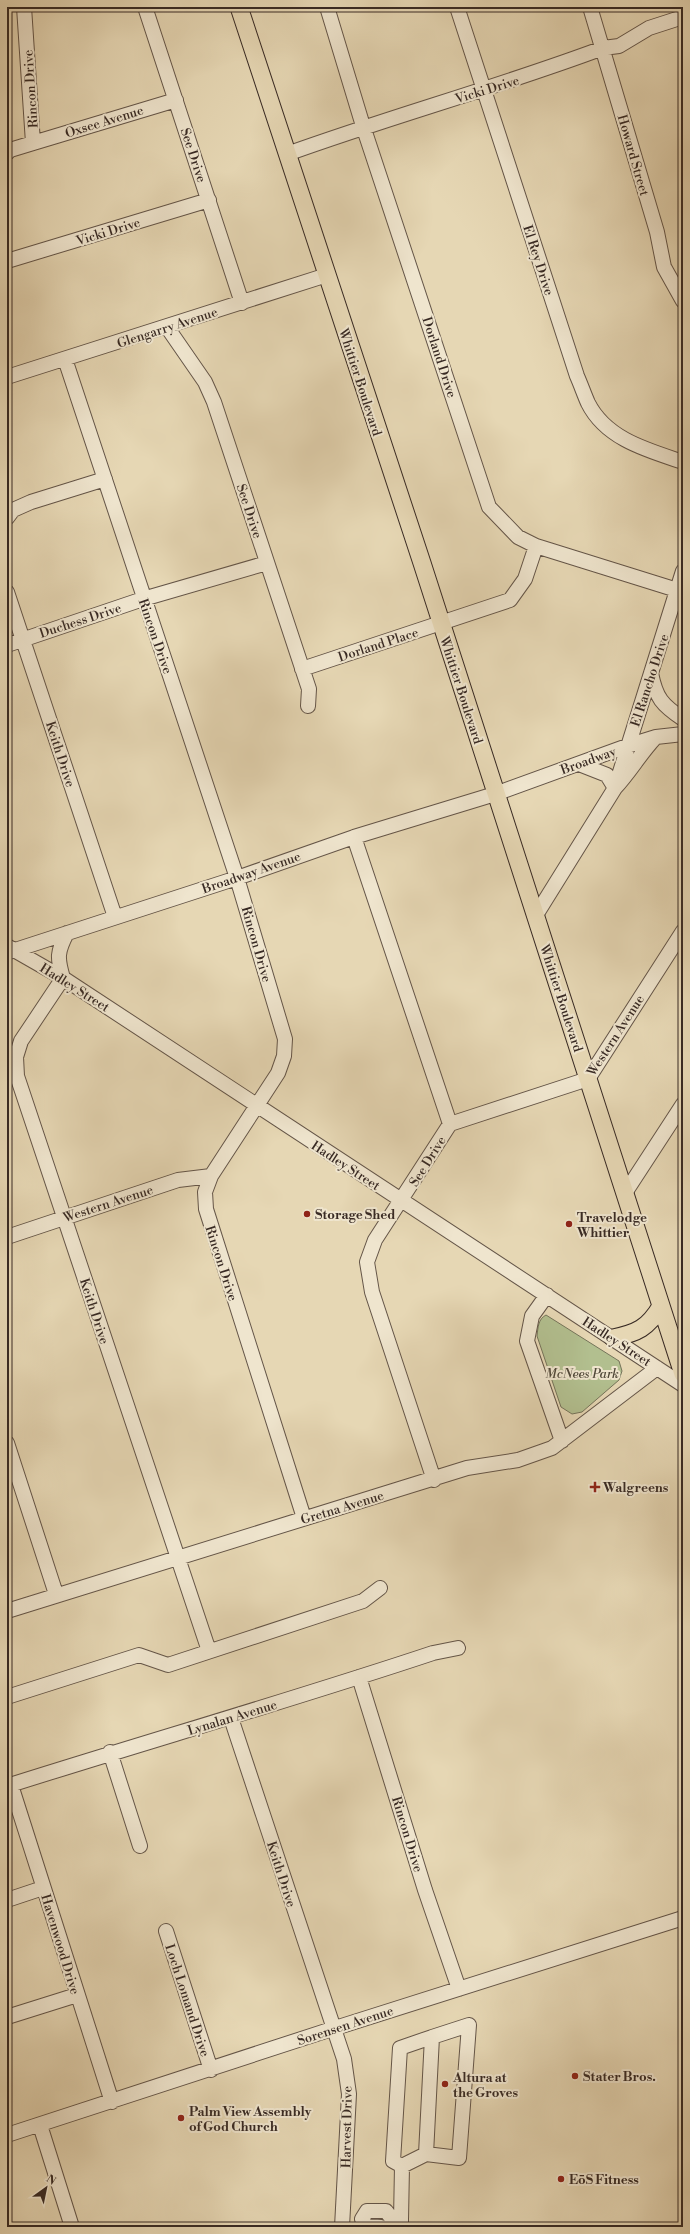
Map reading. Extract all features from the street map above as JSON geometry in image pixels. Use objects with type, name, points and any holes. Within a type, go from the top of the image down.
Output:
[{"type":"main road","name":"Whittier Boulevard","points":[[239,7],[495,794],[536,915],[661,1306],[680,1355],[683,1374]]},
{"type":"main road","points":[[613,1338],[635,1333],[652,1321],[661,1306]]},
{"type":"street","name":"Rincon Drive","points":[[7,153],[33,143],[24,7]]},
{"type":"street","name":"See Drive","points":[[145,7],[242,303]]},
{"type":"street","name":"Dorland Drive","points":[[327,7],[363,126],[489,507],[518,537],[536,546],[677,590]]},
{"type":"street","name":"El Rey Drive","points":[[457,7],[577,376],[588,403],[600,420],[615,435],[654,452],[683,462]]},
{"type":"street","name":"Howard Street","points":[[590,7],[657,232],[664,268],[683,301]]},
{"type":"street","name":"Vicki Drive","points":[[287,154],[363,126],[484,90],[603,48],[623,44],[649,28],[683,17]]},
{"type":"street","name":"Oxsee Avenue","points":[[33,143],[176,100]]},
{"type":"street","name":"Vicki Drive","points":[[7,261],[209,200]]},
{"type":"street","name":"Glengarry Avenue","points":[[7,377],[327,275]]},
{"type":"street","name":"See Drive","points":[[167,327],[205,382],[214,402],[309,689],[308,706]]},
{"type":"street","name":"Rincon Drive","points":[[65,359],[143,599],[237,878],[285,1039],[284,1056],[278,1073],[211,1176],[205,1192],[206,1209],[210,1225],[304,1518]]},
{"type":"street","points":[[7,518],[13,510],[31,502],[105,479]]},
{"type":"street","name":"Dorland Place","points":[[302,669],[510,600],[524,579],[536,546]]},
{"type":"street","name":"Duchess Drive","points":[[7,644],[143,599],[267,563]]},
{"type":"street","name":"El Rancho Drive","points":[[615,788],[683,571]]},
{"type":"street","name":"Keith Drive","points":[[7,592],[115,917]]},
{"type":"street","points":[[651,673],[655,694],[663,704],[683,719]]},
{"type":"street","name":"Broadway","points":[[495,794],[627,746],[656,737],[683,734]]},
{"type":"street","name":"El Rancho Drive","points":[[536,915],[615,788],[625,777],[641,752],[656,737]]},
{"type":"street","points":[[579,764],[607,775],[615,788]]},
{"type":"street","name":"Broadway Avenue","points":[[9,950],[67,933],[237,878],[354,837],[495,794]]},
{"type":"street","name":"See Drive","points":[[354,837],[450,1124],[370,1250],[367,1262],[372,1292],[434,1480]]},
{"type":"street","name":"Western Avenue","points":[[450,1124],[588,1079],[683,931]]},
{"type":"street","points":[[63,978],[59,962],[59,950],[67,933]]},
{"type":"street","name":"Hadley Street","points":[[9,950],[63,978],[683,1385]]},
{"type":"street","name":"Keith Drive","points":[[63,978],[21,1041],[16,1057],[17,1076],[209,1651]]},
{"type":"street","points":[[625,1193],[683,1104]]},
{"type":"street","name":"Western Avenue","points":[[7,1237],[178,1180],[211,1176]]},
{"type":"street","points":[[547,1295],[532,1316],[527,1341],[562,1441]]},
{"type":"street","name":"Gretna Avenue","points":[[7,1611],[56,1594],[178,1559],[304,1518],[434,1480],[467,1468],[518,1460],[552,1448],[657,1368]]},
{"type":"street","points":[[7,1443],[56,1594]]},
{"type":"street","points":[[7,1697],[139,1655],[168,1665],[363,1601],[380,1588]]},
{"type":"street","name":"Lynalan Avenue","points":[[9,1786],[110,1752],[231,1718],[433,1653],[458,1648]]},
{"type":"street","name":"Rincon Drive","points":[[359,1677],[425,1890],[459,1989]]},
{"type":"street","name":"Keith Drive","points":[[231,1718],[332,2029]]},
{"type":"street","points":[[110,1752],[140,1846]]},
{"type":"street","name":"Havenwood Drive","points":[[9,1786],[112,2102]]},
{"type":"street","points":[[7,1900],[43,1888]]},
{"type":"street","name":"Sorensen Avenue","points":[[7,2135],[211,2070],[332,2029],[683,1918]]},
{"type":"street","name":"Loch Lomand Drive","points":[[166,1931],[211,2070]]},
{"type":"street","points":[[7,2017],[77,1995]]},
{"type":"street","points":[[469,2026],[459,2158],[426,2154],[402,2166],[393,2161],[400,2048],[469,2026]]},
{"type":"street","name":"Harvest Drive","points":[[332,2029],[344,2060],[349,2094],[342,2223]]},
{"type":"street","points":[[426,2154],[432,2037]]},
{"type":"street","points":[[40,2125],[72,2227]]},
{"type":"street","points":[[390,2225],[402,2166]]},
{"type":"street","points":[[342,2223],[362,2219],[367,2211],[386,2211],[390,2225]]},
{"type":"street","points":[[362,2219],[366,2226],[390,2225]]},
{"type":"green space","name":"McNees Park","points":[[546,1315],[619,1361],[622,1371],[619,1380],[582,1412],[572,1414],[561,1407],[537,1336],[540,1321]]},
{"type":"place","name":"Storage Shed","points":[[307,1214]]},
{"type":"place","name":"Travelodge Whittier","points":[[569,1224]]},
{"type":"place","name":"Walgreens","points":[[595,1487]]},
{"type":"place","name":"Stater Bros.","points":[[575,2076]]},
{"type":"place","name":"Altura at the Groves","points":[[445,2084]]},
{"type":"place","name":"Palm View Assembly of God Church","points":[[181,2118]]},
{"type":"place","name":"EōS Fitness","points":[[561,2179]]}]
